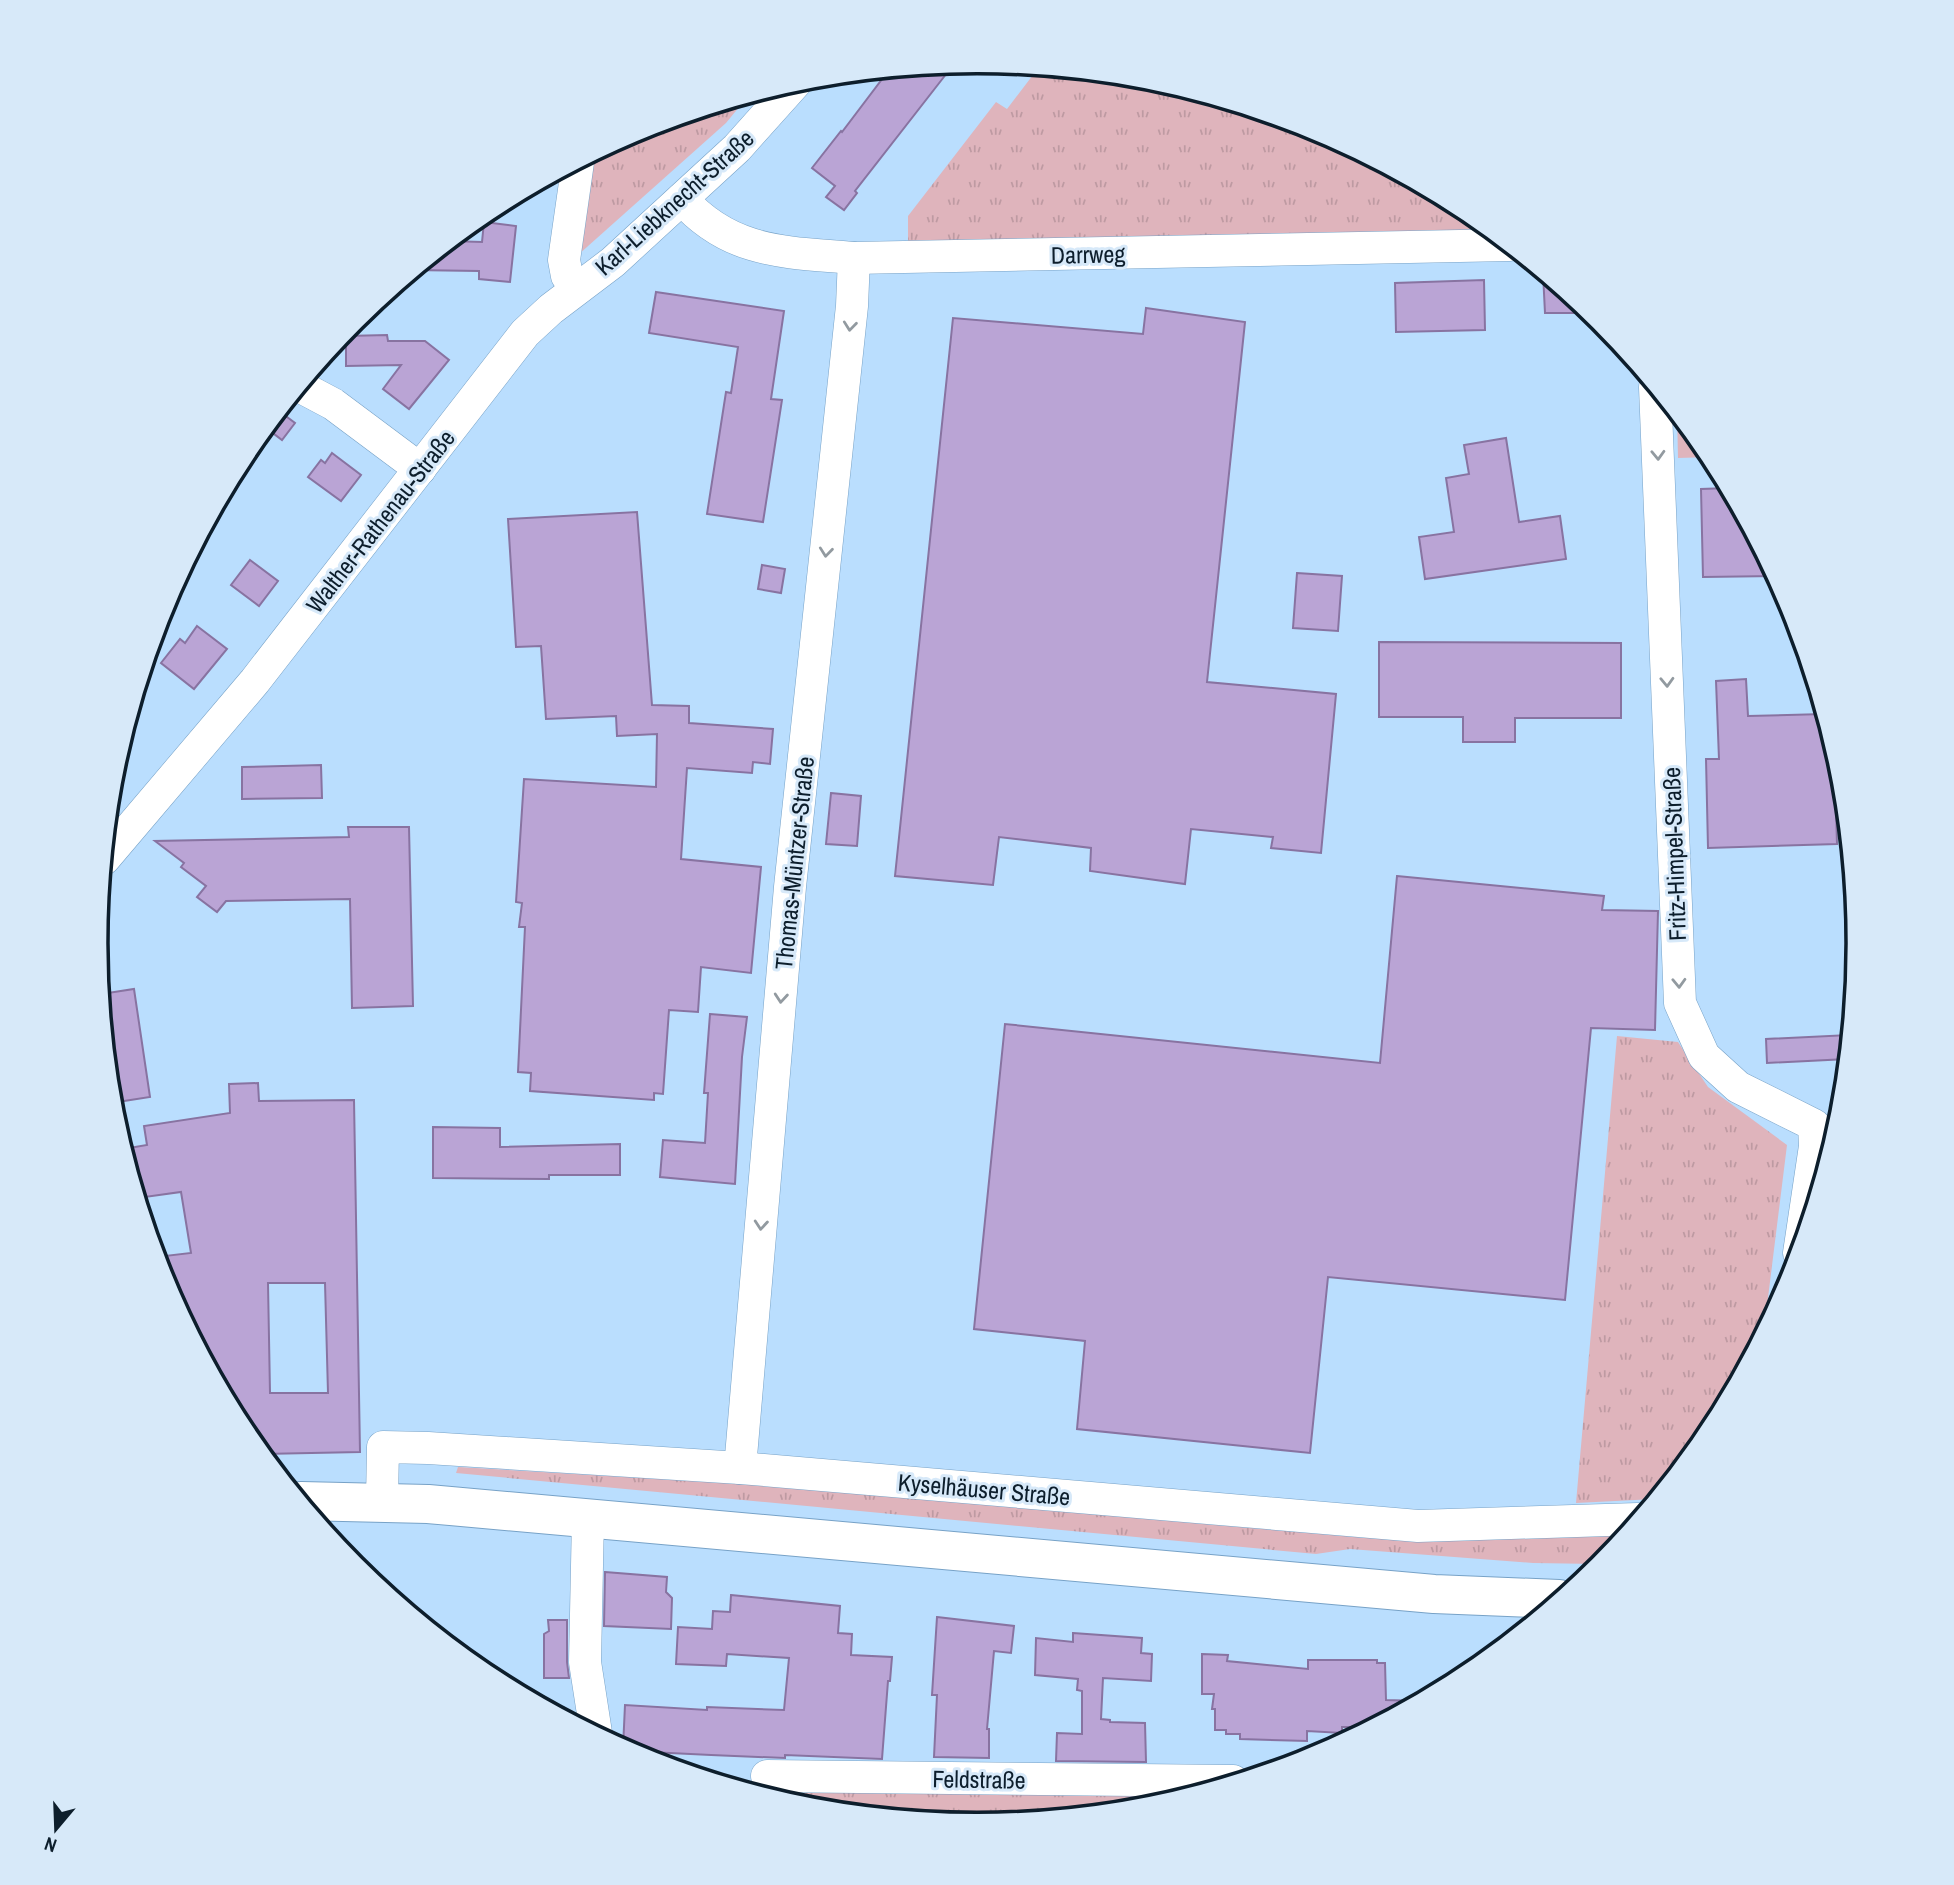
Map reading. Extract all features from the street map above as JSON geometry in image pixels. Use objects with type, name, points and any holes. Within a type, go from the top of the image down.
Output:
[{"type":"main road","points":[[312,1501],[382,1501],[1434,1594],[1545,1600]]},
{"type":"street","name":"Karl-Liebknecht-Straße","points":[[576,289],[613,262],[737,148],[784,95]]},
{"type":"street","points":[[576,289],[567,275],[564,260],[577,172]]},
{"type":"street","name":"Darrweg","points":[[682,199],[694,212],[721,232],[743,242],[780,251],[854,258],[1495,245]]},
{"type":"street","name":"Thomas-Müntzer-Straße","points":[[740,1468],[790,887],[850,320],[854,258]]},
{"type":"street","name":"Walther-Rathenau-Straße","points":[[113,848],[256,681],[525,333],[576,289]]},
{"type":"street","points":[[307,391],[344,412],[420,469]]},
{"type":"street","name":"Fritz-Himpel-Straße","points":[[1656,401],[1680,1003],[1704,1056],[1738,1087],[1814,1125],[1815,1146],[1808,1196]]},
{"type":"street","name":"Kyselhäuser Straße","points":[[382,1501],[383,1447],[740,1468],[1418,1526],[1626,1519]]},
{"type":"street","points":[[588,1518],[585,1662],[594,1723]]},
{"type":"street","name":"Feldstraße","points":[[767,1776],[1178,1788]]},
{"type":"green space","points":[[1033,75],[1147,90],[1202,103],[1310,140],[1361,163],[1412,190],[1477,232],[908,243],[908,216],[996,102],[1007,109]]},
{"type":"green space","points":[[739,107],[726,123],[578,255],[593,163],[644,140]]},
{"type":"green space","points":[[1677,429],[1698,457],[1678,458]]},
{"type":"green space","points":[[1617,1036],[1678,1042],[1708,1087],[1787,1145],[1767,1302],[1730,1377],[1700,1425],[1643,1500],[1576,1503]]},
{"type":"green space","points":[[458,1467],[745,1484],[1367,1538],[1441,1540],[1613,1534],[1584,1564],[1533,1563],[1350,1549],[1316,1554],[456,1473]]},
{"type":"green space","points":[[817,1786],[1159,1792],[1090,1804],[977,1812],[920,1810],[801,1794]]},
{"type":"building","points":[[946,75],[855,191],[857,193],[844,210],[826,197],[835,186],[812,168],[882,79]]},
{"type":"building","points":[[490,223],[516,226],[510,282],[479,279],[479,271],[427,270],[464,241],[482,242],[483,228]]},
{"type":"building","points":[[1484,280],[1485,330],[1396,332],[1395,283]]},
{"type":"building","points":[[1544,284],[1575,313],[1545,313]]},
{"type":"building","points":[[656,292],[784,311],[771,399],[782,400],[763,522],[707,514],[726,392],[731,393],[738,347],[649,333]]},
{"type":"building","points":[[1146,308],[1245,322],[1207,682],[1336,694],[1321,853],[1271,848],[1273,837],[1191,829],[1185,884],[1090,871],[1091,848],[999,837],[993,885],[895,876],[953,318],[1143,334]]},
{"type":"building","points":[[387,335],[388,341],[425,341],[449,360],[409,409],[383,389],[401,365],[346,366],[346,346],[356,336]]},
{"type":"building","points":[[286,416],[295,423],[282,440],[273,433]]},
{"type":"building","points":[[1506,438],[1519,522],[1560,516],[1566,559],[1425,579],[1419,537],[1454,532],[1446,478],[1469,474],[1464,445]]},
{"type":"building","points":[[332,453],[361,475],[341,501],[308,477],[321,460],[325,463]]},
{"type":"building","points":[[1718,488],[1764,576],[1703,577],[1701,489]]},
{"type":"building","points":[[637,512],[652,705],[689,706],[689,723],[773,729],[770,764],[753,762],[752,773],[687,768],[681,859],[761,867],[751,973],[701,967],[698,1012],[669,1010],[663,1094],[654,1093],[654,1100],[530,1091],[531,1073],[518,1072],[525,927],[519,927],[522,903],[516,902],[524,779],[656,787],[657,734],[617,736],[616,716],[546,719],[541,646],[516,647],[508,519]]},
{"type":"building","points":[[250,560],[278,581],[259,606],[231,585]]},
{"type":"building","points":[[762,565],[785,569],[781,593],[758,589]]},
{"type":"building","points":[[1297,573],[1342,576],[1338,631],[1293,628]]},
{"type":"building","points":[[197,626],[227,649],[194,689],[161,663],[180,639],[185,643]]},
{"type":"building","points":[[1379,642],[1621,643],[1621,718],[1515,718],[1515,742],[1463,742],[1463,717],[1379,717]]},
{"type":"building","points":[[1746,679],[1748,716],[1815,714],[1836,813],[1837,844],[1708,848],[1706,759],[1719,759],[1716,681]]},
{"type":"building","points":[[321,765],[322,798],[242,799],[242,767]]},
{"type":"building","points":[[831,793],[861,796],[857,846],[826,844]]},
{"type":"building","points":[[348,827],[409,827],[413,1006],[352,1008],[350,899],[226,901],[217,912],[197,897],[206,886],[181,867],[184,863],[155,841],[349,837]]},
{"type":"building","points":[[1397,876],[1604,896],[1602,910],[1658,911],[1655,1030],[1591,1028],[1565,1300],[1328,1277],[1310,1453],[1077,1429],[1085,1341],[974,1329],[1005,1024],[1380,1063]]},
{"type":"building","points":[[134,989],[150,1097],[123,1101],[115,1056],[110,993]]},
{"type":"building","points":[[710,1014],[747,1017],[742,1057],[735,1184],[660,1177],[663,1140],[705,1143],[708,1093],[704,1093]]},
{"type":"building","points":[[1841,1035],[1838,1059],[1767,1063],[1766,1039]]},
{"type":"building","points":[[258,1083],[259,1101],[354,1100],[360,1452],[275,1454],[224,1377],[174,1275],[167,1256],[191,1253],[181,1192],[147,1197],[133,1147],[147,1145],[144,1126],[230,1113],[229,1084]],"holes":[[[268,1283],[325,1283],[328,1393],[270,1393]]]},
{"type":"building","points":[[433,1127],[500,1128],[500,1147],[620,1144],[620,1175],[549,1175],[549,1179],[433,1178]]},
{"type":"building","points":[[605,1572],[667,1577],[666,1592],[672,1598],[671,1629],[604,1626]]},
{"type":"building","points":[[731,1595],[840,1606],[838,1633],[852,1634],[851,1655],[892,1657],[882,1759],[665,1753],[624,1736],[625,1705],[707,1710],[707,1707],[784,1710],[789,1658],[727,1654],[726,1666],[676,1664],[678,1627],[712,1629],[713,1611],[730,1612]]},
{"type":"building","points":[[937,1617],[1014,1626],[1011,1653],[994,1651],[987,1729],[989,1758],[934,1757],[937,1695],[932,1695]]},
{"type":"building","points":[[548,1620],[567,1620],[569,1678],[544,1678],[544,1634],[549,1631]]},
{"type":"building","points":[[1073,1633],[1142,1638],[1141,1653],[1152,1654],[1151,1681],[1103,1678],[1101,1719],[1110,1722],[1145,1723],[1146,1762],[1056,1761],[1057,1733],[1082,1734],[1082,1691],[1077,1690],[1078,1679],[1035,1675],[1036,1638],[1073,1642]]},
{"type":"building","points":[[1202,1654],[1228,1655],[1227,1661],[1308,1669],[1308,1660],[1377,1660],[1377,1663],[1385,1663],[1386,1700],[1401,1700],[1350,1727],[1342,1727],[1342,1731],[1337,1733],[1307,1731],[1307,1741],[1240,1739],[1240,1734],[1226,1734],[1226,1730],[1215,1730],[1215,1709],[1212,1709],[1214,1694],[1202,1694]]}]
